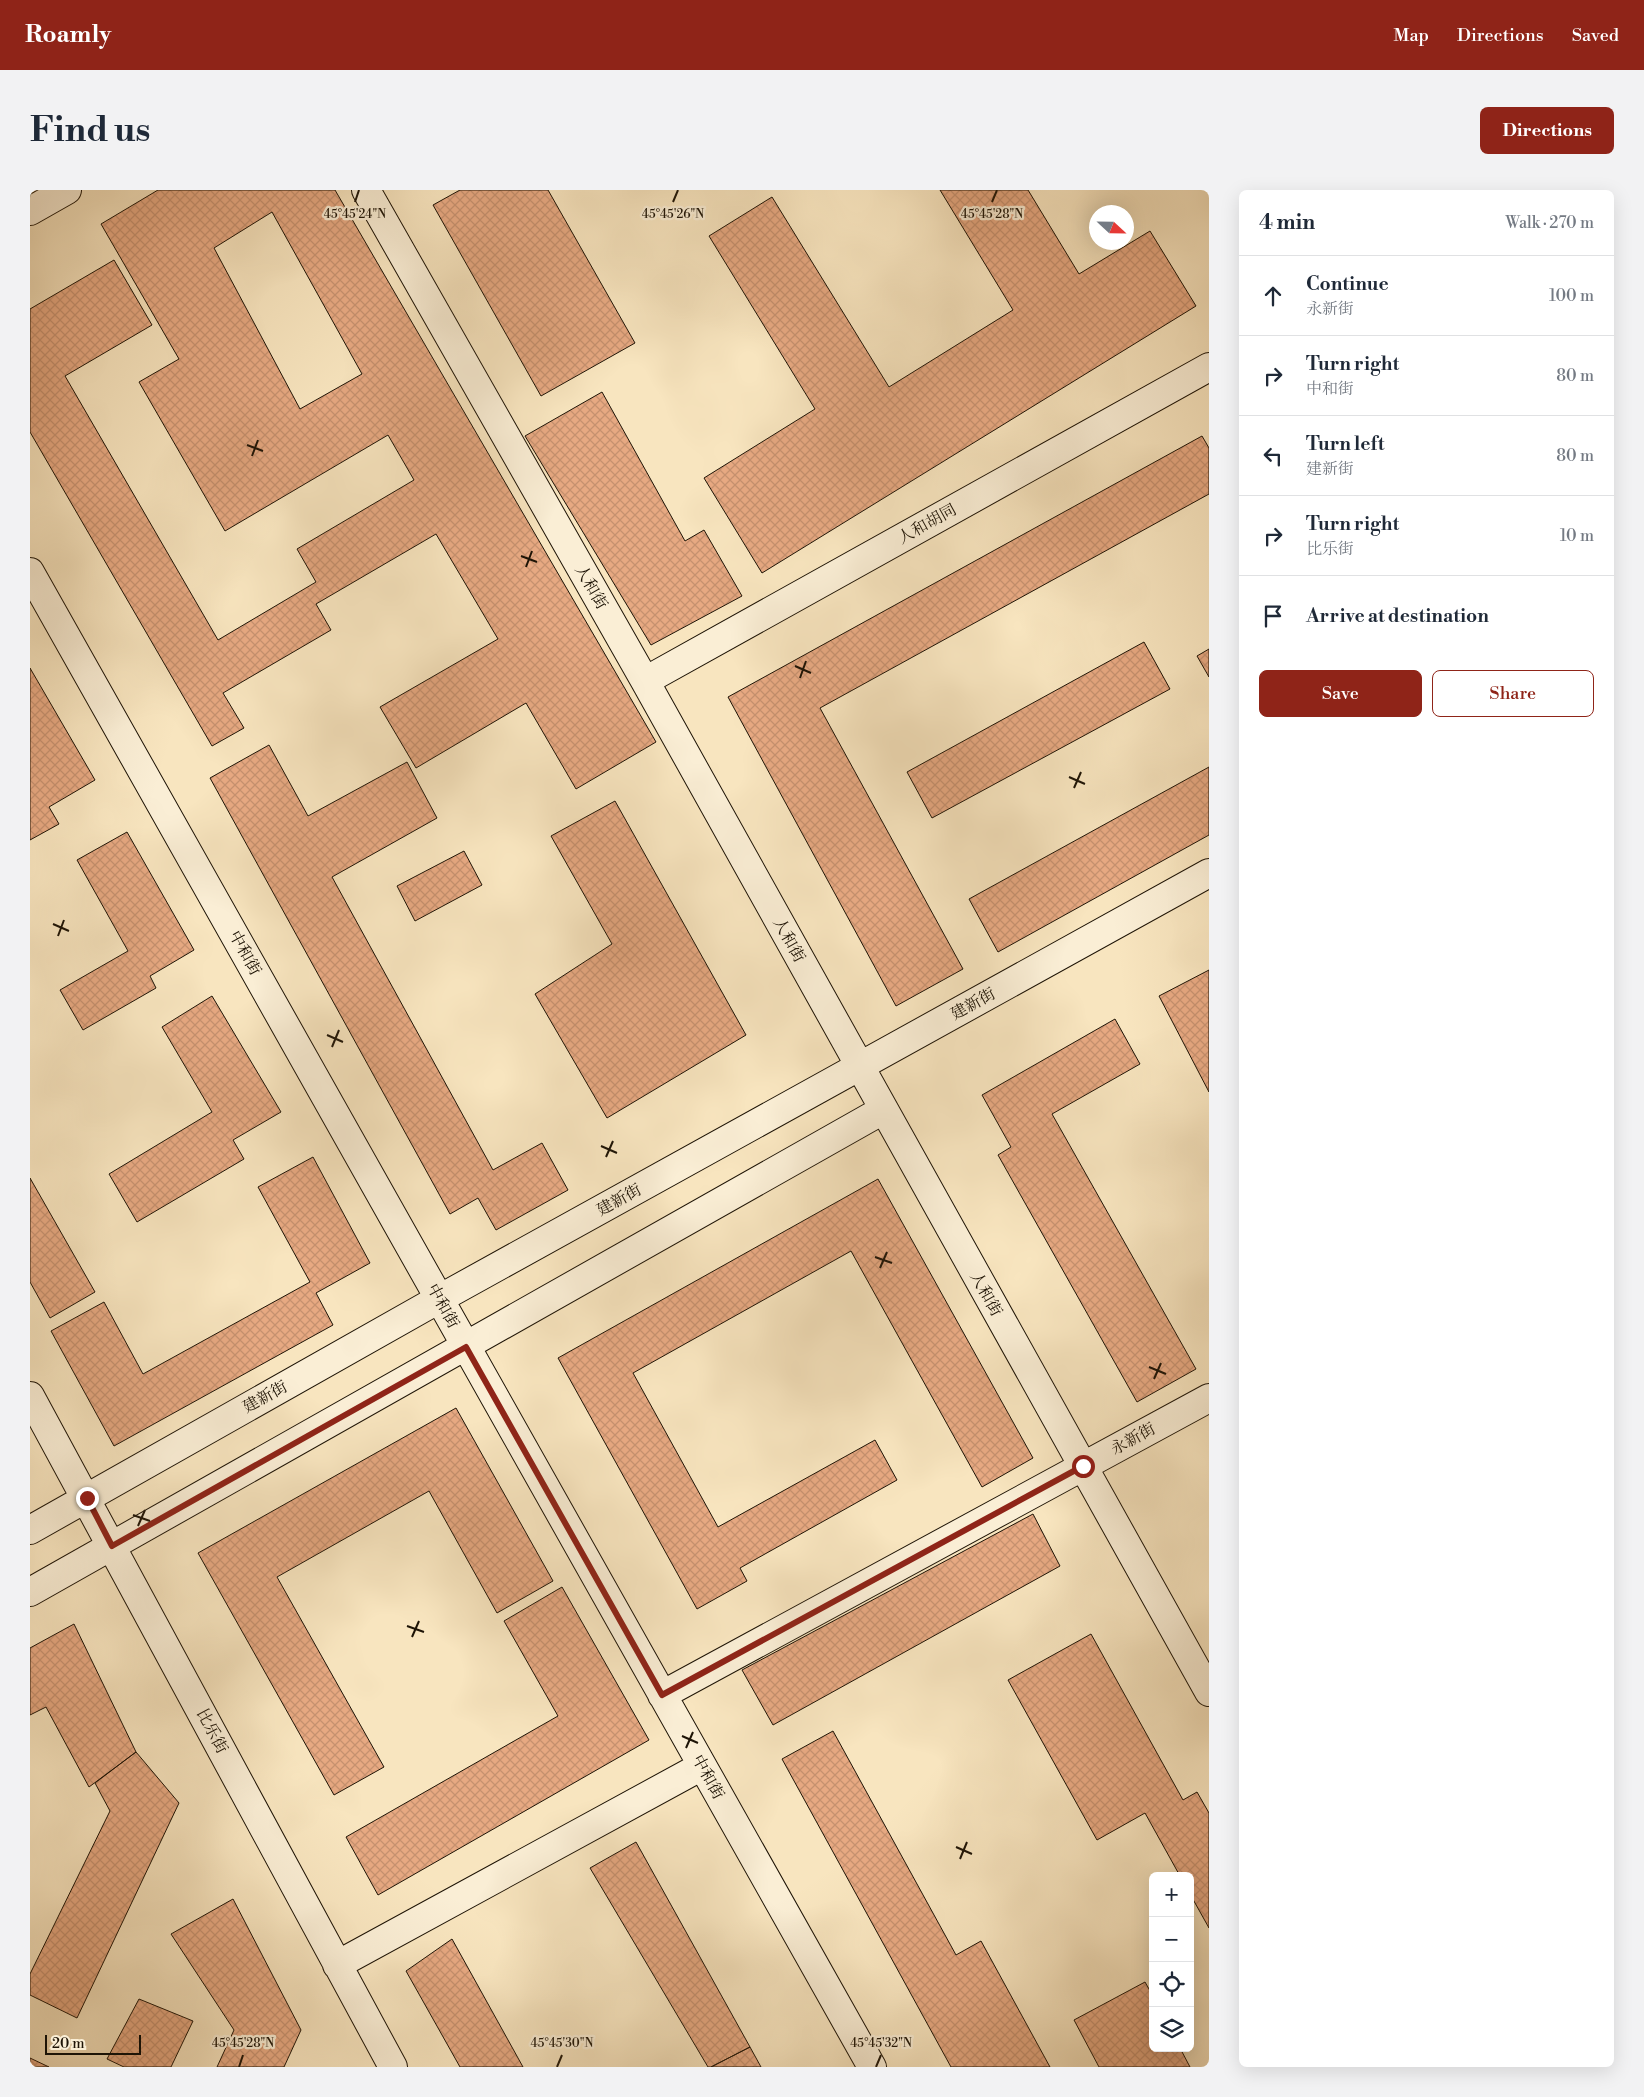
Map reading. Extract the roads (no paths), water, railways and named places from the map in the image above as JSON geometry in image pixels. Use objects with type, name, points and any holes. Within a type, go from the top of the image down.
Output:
[{"type":"street","points":[[30,211],[67,190]]},
{"type":"street","name":"人和街","points":[[366,190],[645,681],[1209,1692]]},
{"type":"street","name":"人和胡同","points":[[645,681],[1209,367]]},
{"type":"street","name":"中和街","points":[[30,572],[872,2067]]},
{"type":"street","name":"建新街","points":[[30,1530],[439,1299],[1209,872]]},
{"type":"street","points":[[30,1592],[884,1110]]},
{"type":"street","name":"比乐街","points":[[30,1396],[87,1498],[393,2067]]},
{"type":"street","name":"永新街","points":[[662,1695],[1209,1398]]},
{"type":"street","points":[[337,1966],[702,1766]]}]
